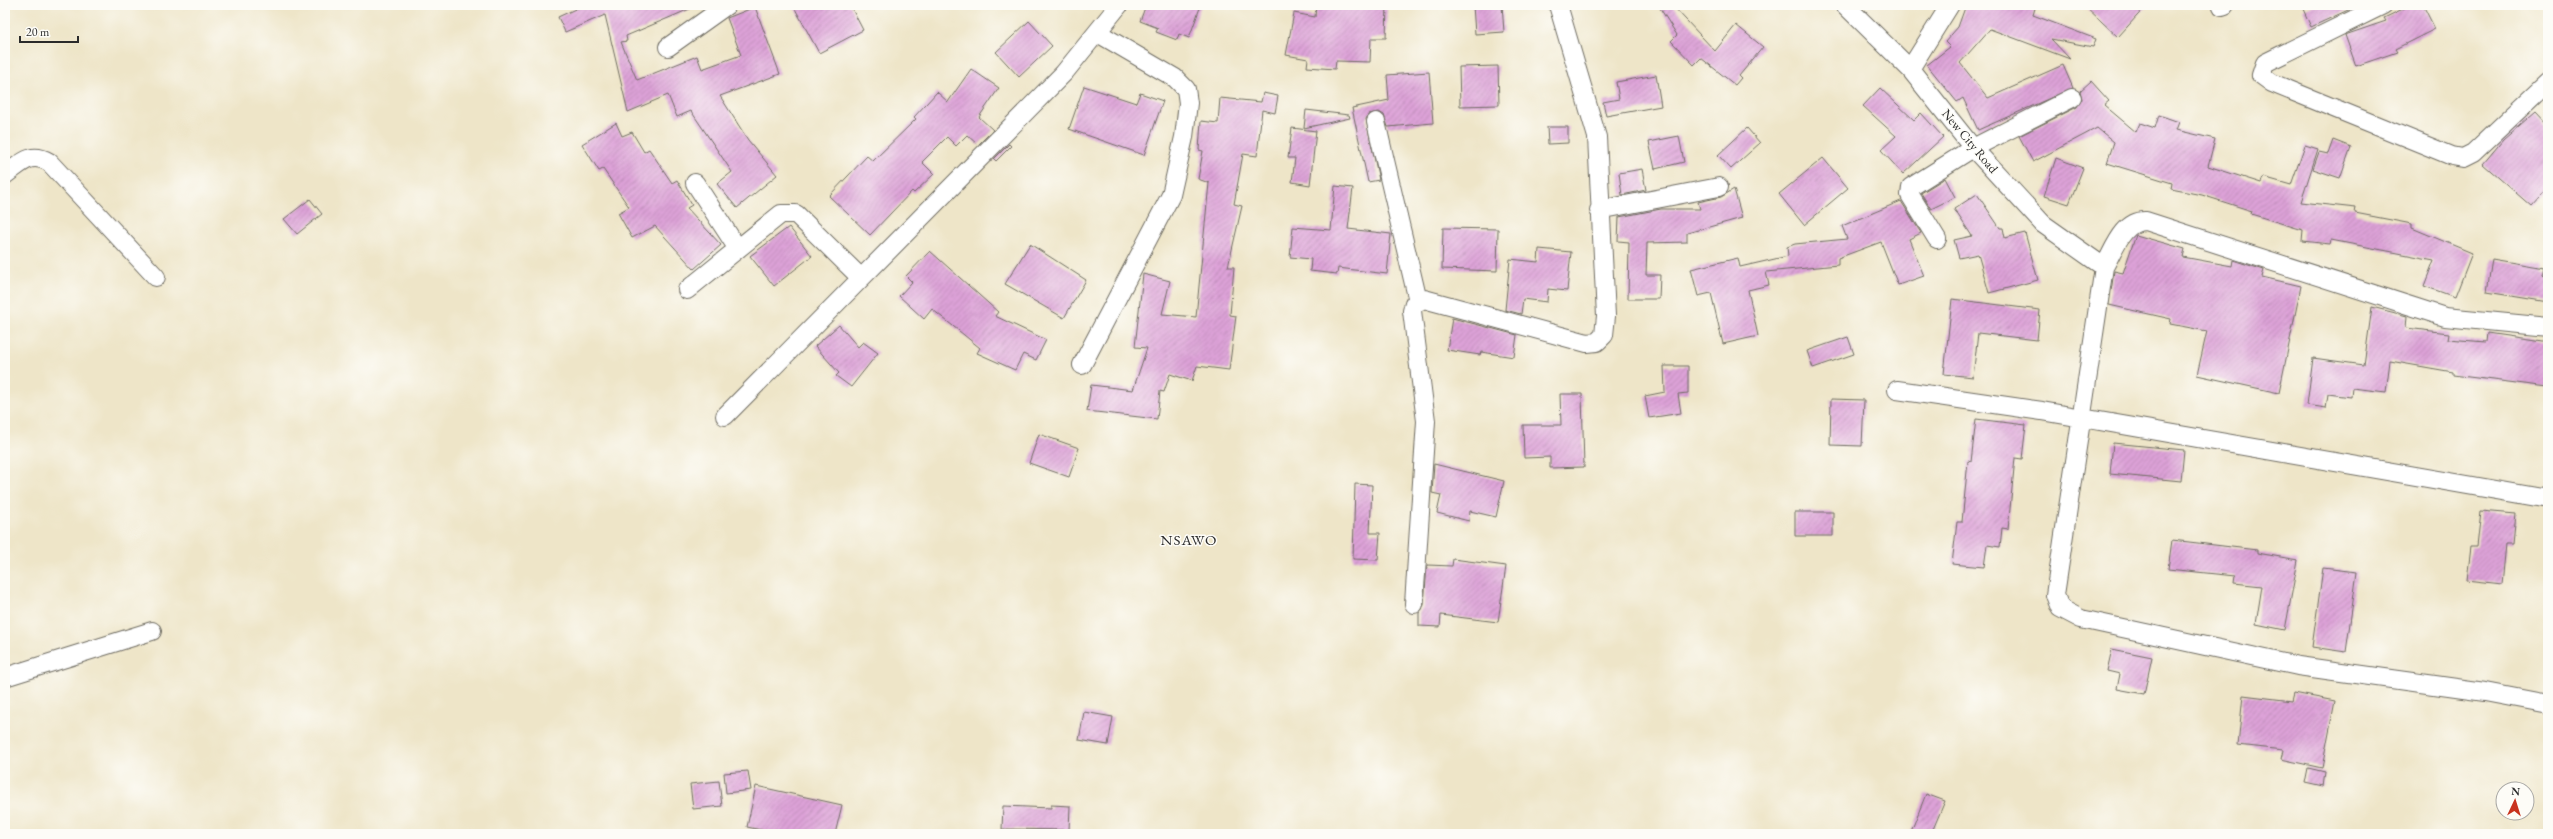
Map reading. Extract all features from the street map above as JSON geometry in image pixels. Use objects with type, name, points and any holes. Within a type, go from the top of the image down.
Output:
[{"type":"street","points":[[668,47],[727,5]]},
{"type":"street","points":[[725,416],[1064,73],[1098,33],[1119,5]]},
{"type":"street","points":[[1414,604],[1425,437],[1425,414],[1412,311],[1414,304],[1424,299],[1586,343],[1597,342],[1604,335],[1606,316],[1599,210],[1597,137],[1558,5]]},
{"type":"street","name":"New City Road","points":[[1845,5],[1910,69],[1973,148],[2043,224],[2104,267]]},
{"type":"street","points":[[1910,69],[1950,5]]},
{"type":"street","points":[[2383,5],[2264,63],[2261,75],[2272,84],[2452,156],[2463,158],[2473,153],[2548,82]]},
{"type":"street","points":[[1082,365],[1171,195],[1184,137],[1188,103],[1186,89],[1175,78],[1098,33]]},
{"type":"street","points":[[1938,239],[1910,195],[1911,187],[1973,148],[2072,98]]},
{"type":"street","points":[[1376,122],[1418,301]]},
{"type":"street","points":[[5,174],[29,158],[39,156],[49,162],[156,277]]},
{"type":"street","points":[[695,183],[738,249]]},
{"type":"street","points":[[1599,210],[1719,187]]},
{"type":"street","points":[[687,290],[780,214],[796,214],[861,278]]},
{"type":"street","points":[[2548,327],[2445,317],[2146,220],[2138,220],[2130,224],[2104,267],[2056,595],[2060,608],[2070,615],[2298,666],[2485,692],[2548,704]]},
{"type":"street","points":[[1897,390],[2081,418],[2548,499]]},
{"type":"street","points":[[5,677],[152,631]]},
{"type":"building","points":[[584,5],[699,5],[626,36],[627,41],[621,42],[637,80],[697,56],[702,69],[741,55],[727,18],[755,7],[780,74],[720,96],[748,140],[777,175],[737,208],[717,184],[732,172],[691,111],[677,117],[668,95],[628,112],[605,15],[565,32],[558,17]]},
{"type":"building","points":[[793,5],[850,5],[863,30],[819,53]]},
{"type":"building","points":[[1146,5],[1201,5],[1189,38],[1179,34],[1177,40],[1156,32],[1158,28],[1140,21]]},
{"type":"building","points":[[1316,5],[1387,5],[1386,38],[1371,38],[1370,62],[1336,61],[1335,69],[1307,67],[1308,59],[1286,55],[1294,13],[1315,17]]},
{"type":"building","points":[[1473,5],[1502,5],[1504,32],[1475,34]]},
{"type":"building","points":[[1658,5],[1672,5],[1715,51],[1736,25],[1763,47],[1739,76],[1741,78],[1735,85],[1701,58],[1694,65],[1671,41],[1677,35]]},
{"type":"building","points":[[1966,5],[2036,5],[2033,15],[2096,39],[2093,47],[2051,39],[2070,59],[1990,29],[1960,63],[1988,98],[2063,65],[2073,88],[1978,130],[1963,98],[1957,102],[1927,65],[1950,47],[1945,42],[1958,27]]},
{"type":"building","points":[[2084,5],[2147,5],[2118,37]]},
{"type":"building","points":[[2313,5],[2359,5],[2311,27],[2303,9]]},
{"type":"building","points":[[2411,5],[2423,5],[2435,29],[2395,49],[2397,52],[2356,66],[2345,35],[2386,21],[2384,18]]},
{"type":"building","points":[[1029,21],[1052,46],[1019,77],[996,52]]},
{"type":"building","points":[[1498,66],[1499,105],[1460,106],[1459,67]]},
{"type":"building","points":[[971,69],[999,88],[979,117],[993,130],[978,145],[967,135],[956,146],[947,137],[922,162],[934,174],[914,193],[912,191],[870,235],[829,196],[867,156],[873,161],[916,119],[914,117],[937,92],[948,102]]},
{"type":"building","points":[[1429,72],[1433,123],[1388,127],[1384,115],[1379,112],[1369,114],[1366,119],[1379,180],[1368,182],[1352,108],[1389,100],[1387,75]]},
{"type":"building","points":[[1656,75],[1661,106],[1606,116],[1603,102],[1619,99],[1616,82]]},
{"type":"building","points":[[2091,81],[2109,101],[2104,105],[2136,132],[2140,123],[2155,128],[2159,115],[2179,122],[2176,130],[2215,139],[2208,166],[2261,183],[2263,177],[2291,185],[2305,145],[2318,149],[2301,202],[2356,208],[2355,213],[2412,224],[2412,228],[2472,253],[2455,297],[2424,286],[2434,260],[2331,240],[2330,244],[2302,241],[2303,230],[2251,214],[2252,211],[2202,195],[2171,189],[2172,183],[2107,163],[2114,142],[2097,128],[2033,162],[2019,136],[2077,107],[2082,99],[2080,91]]},
{"type":"building","points":[[1084,86],[1136,103],[1140,93],[1163,101],[1144,155],[1069,129]]},
{"type":"building","points":[[1880,88],[1914,120],[1921,113],[1943,137],[1903,174],[1881,150],[1896,136],[1863,106]]},
{"type":"building","points":[[1263,93],[1278,96],[1275,113],[1262,110],[1257,156],[1243,154],[1234,204],[1242,206],[1228,267],[1234,267],[1230,315],[1236,316],[1229,370],[1197,366],[1192,381],[1170,374],[1164,392],[1160,391],[1157,419],[1087,411],[1091,385],[1133,390],[1147,348],[1135,347],[1143,274],[1170,281],[1162,314],[1196,317],[1209,183],[1198,179],[1203,151],[1199,150],[1201,121],[1218,123],[1220,98],[1261,102]]},
{"type":"building","points":[[1306,110],[1349,115],[1350,118],[1304,128]]},
{"type":"building","points":[[2535,112],[2548,126],[2548,187],[2531,206],[2483,164],[2503,140]]},
{"type":"building","points":[[616,123],[622,136],[632,132],[644,152],[649,149],[672,183],[677,180],[692,205],[687,208],[721,245],[694,269],[655,226],[632,238],[618,213],[629,207],[603,169],[599,171],[582,144]]},
{"type":"building","points":[[1547,127],[1568,127],[1568,143],[1548,144]]},
{"type":"building","points":[[1292,128],[1316,131],[1310,185],[1292,182],[1295,158],[1288,158]]},
{"type":"building","points":[[1747,128],[1760,143],[1731,169],[1718,155]]},
{"type":"building","points":[[1679,136],[1684,162],[1655,169],[1649,142]]},
{"type":"building","points":[[2333,140],[2351,147],[2340,178],[2313,169],[2319,152],[2328,154]]},
{"type":"building","points":[[1009,144],[1011,146],[996,161],[994,159]]},
{"type":"building","points":[[1823,158],[1848,188],[1804,225],[1779,194]]},
{"type":"building","points":[[2056,158],[2083,168],[2069,204],[2044,196]]},
{"type":"building","points":[[1642,169],[1646,190],[1622,195],[1619,173]]},
{"type":"building","points":[[1945,178],[1955,197],[1931,209],[1921,193]]},
{"type":"building","points":[[1335,186],[1353,188],[1348,229],[1391,234],[1387,274],[1338,268],[1337,274],[1310,271],[1311,259],[1290,257],[1293,227],[1331,230]]},
{"type":"building","points":[[1734,189],[1742,218],[1687,233],[1687,242],[1647,243],[1646,275],[1660,275],[1659,299],[1628,299],[1629,242],[1618,241],[1619,217],[1661,209],[1700,209],[1698,202],[1721,197]]},
{"type":"building","points":[[1977,194],[2000,228],[2003,228],[2005,238],[2025,233],[2038,280],[1989,293],[1978,254],[1959,258],[1954,240],[1972,236],[1954,209]]},
{"type":"building","points":[[310,199],[322,214],[297,234],[284,219]]},
{"type":"building","points":[[1901,201],[1921,233],[1909,239],[1924,276],[1898,285],[1881,242],[1838,258],[1838,265],[1766,272],[1769,285],[1748,290],[1758,336],[1723,344],[1711,293],[1698,296],[1691,269],[1738,258],[1740,267],[1788,256],[1787,247],[1795,244],[1847,239],[1842,226]]},
{"type":"building","points":[[789,227],[812,256],[774,286],[750,256]]},
{"type":"building","points":[[1443,228],[1498,229],[1497,271],[1442,269]]},
{"type":"building","points":[[2136,235],[2185,249],[2183,257],[2232,266],[2233,260],[2264,270],[2262,277],[2301,286],[2279,393],[2197,375],[2207,331],[2170,324],[2171,319],[2109,305],[2114,271],[2123,273]]},
{"type":"building","points":[[1030,244],[1086,280],[1064,318],[1005,284]]},
{"type":"building","points":[[1539,249],[1571,252],[1567,291],[1548,289],[1547,302],[1523,299],[1521,314],[1505,310],[1510,259],[1538,262]]},
{"type":"building","points":[[930,251],[998,312],[995,316],[1046,340],[1036,360],[1023,354],[1015,370],[977,353],[980,348],[932,309],[924,319],[899,296],[912,282],[906,276]]},
{"type":"building","points":[[2492,259],[2544,268],[2542,276],[2548,278],[2548,302],[2487,292]]},
{"type":"building","points":[[1952,299],[2040,310],[2037,340],[1978,333],[1973,377],[1944,374]]},
{"type":"building","points":[[2372,307],[2407,316],[2406,328],[2449,333],[2448,339],[2486,342],[2487,333],[2548,342],[2548,387],[2453,375],[2453,372],[2390,361],[2386,392],[2352,388],[2351,397],[2328,394],[2326,408],[2307,405],[2313,358],[2364,365]]},
{"type":"building","points":[[1452,318],[1517,335],[1514,357],[1481,352],[1480,355],[1447,350]]},
{"type":"building","points":[[839,325],[858,347],[863,342],[878,353],[851,387],[836,376],[839,373],[815,346]]},
{"type":"building","points":[[1848,337],[1854,354],[1813,368],[1807,351]]},
{"type":"building","points":[[1664,366],[1688,366],[1688,393],[1678,394],[1681,413],[1649,418],[1645,396],[1665,392]]},
{"type":"building","points":[[1560,394],[1582,394],[1584,467],[1550,468],[1550,457],[1524,458],[1523,425],[1561,425]]},
{"type":"building","points":[[1831,399],[1864,400],[1862,446],[1830,445]]},
{"type":"building","points":[[1976,419],[2026,425],[2022,459],[2015,458],[2008,529],[2002,528],[2000,547],[1987,545],[1984,567],[1952,564],[1957,522],[1962,522],[1968,461],[1971,462]]},
{"type":"building","points":[[1039,434],[1079,448],[1069,477],[1029,463]]},
{"type":"building","points":[[2113,443],[2184,450],[2181,481],[2110,474]]},
{"type":"building","points":[[1434,464],[1504,481],[1496,517],[1470,511],[1469,521],[1437,513],[1441,495],[1432,493]]},
{"type":"building","points":[[1355,484],[1372,485],[1370,533],[1380,533],[1378,560],[1353,559]]},
{"type":"building","points":[[2481,511],[2516,514],[2513,544],[2506,544],[2502,584],[2467,580],[2471,547],[2477,547]]},
{"type":"building","points":[[1795,512],[1833,512],[1833,536],[1795,536]]},
{"type":"building","points":[[2172,540],[2257,550],[2257,553],[2298,560],[2285,630],[2256,624],[2262,586],[2234,583],[2235,576],[2168,569]]},
{"type":"building","points":[[1453,559],[1506,566],[1498,622],[1441,615],[1440,627],[1419,626],[1419,613],[1424,605],[1427,565],[1452,566]]},
{"type":"building","points":[[2323,568],[2357,572],[2346,652],[2312,647]]},
{"type":"building","points":[[2112,649],[2152,657],[2144,694],[2117,689],[2120,674],[2107,671]]},
{"type":"building","points":[[2294,693],[2335,701],[2322,768],[2281,759],[2283,750],[2238,745],[2243,695],[2292,701]]},
{"type":"building","points":[[1084,712],[1113,717],[1108,745],[1079,740]]},
{"type":"building","points":[[2308,768],[2325,772],[2323,787],[2305,783]]},
{"type":"building","points":[[748,771],[751,790],[726,793],[724,773]]},
{"type":"building","points":[[719,781],[722,806],[693,809],[690,784]]},
{"type":"building","points":[[756,786],[842,805],[835,834],[780,834],[747,827]]},
{"type":"building","points":[[1926,794],[1945,801],[1931,834],[1910,834]]},
{"type":"building","points":[[1051,805],[1070,806],[1069,830],[1002,829],[1003,806],[1051,808]]},
{"type":"district","name":"NSAWO","points":[[1189,539]]}]
